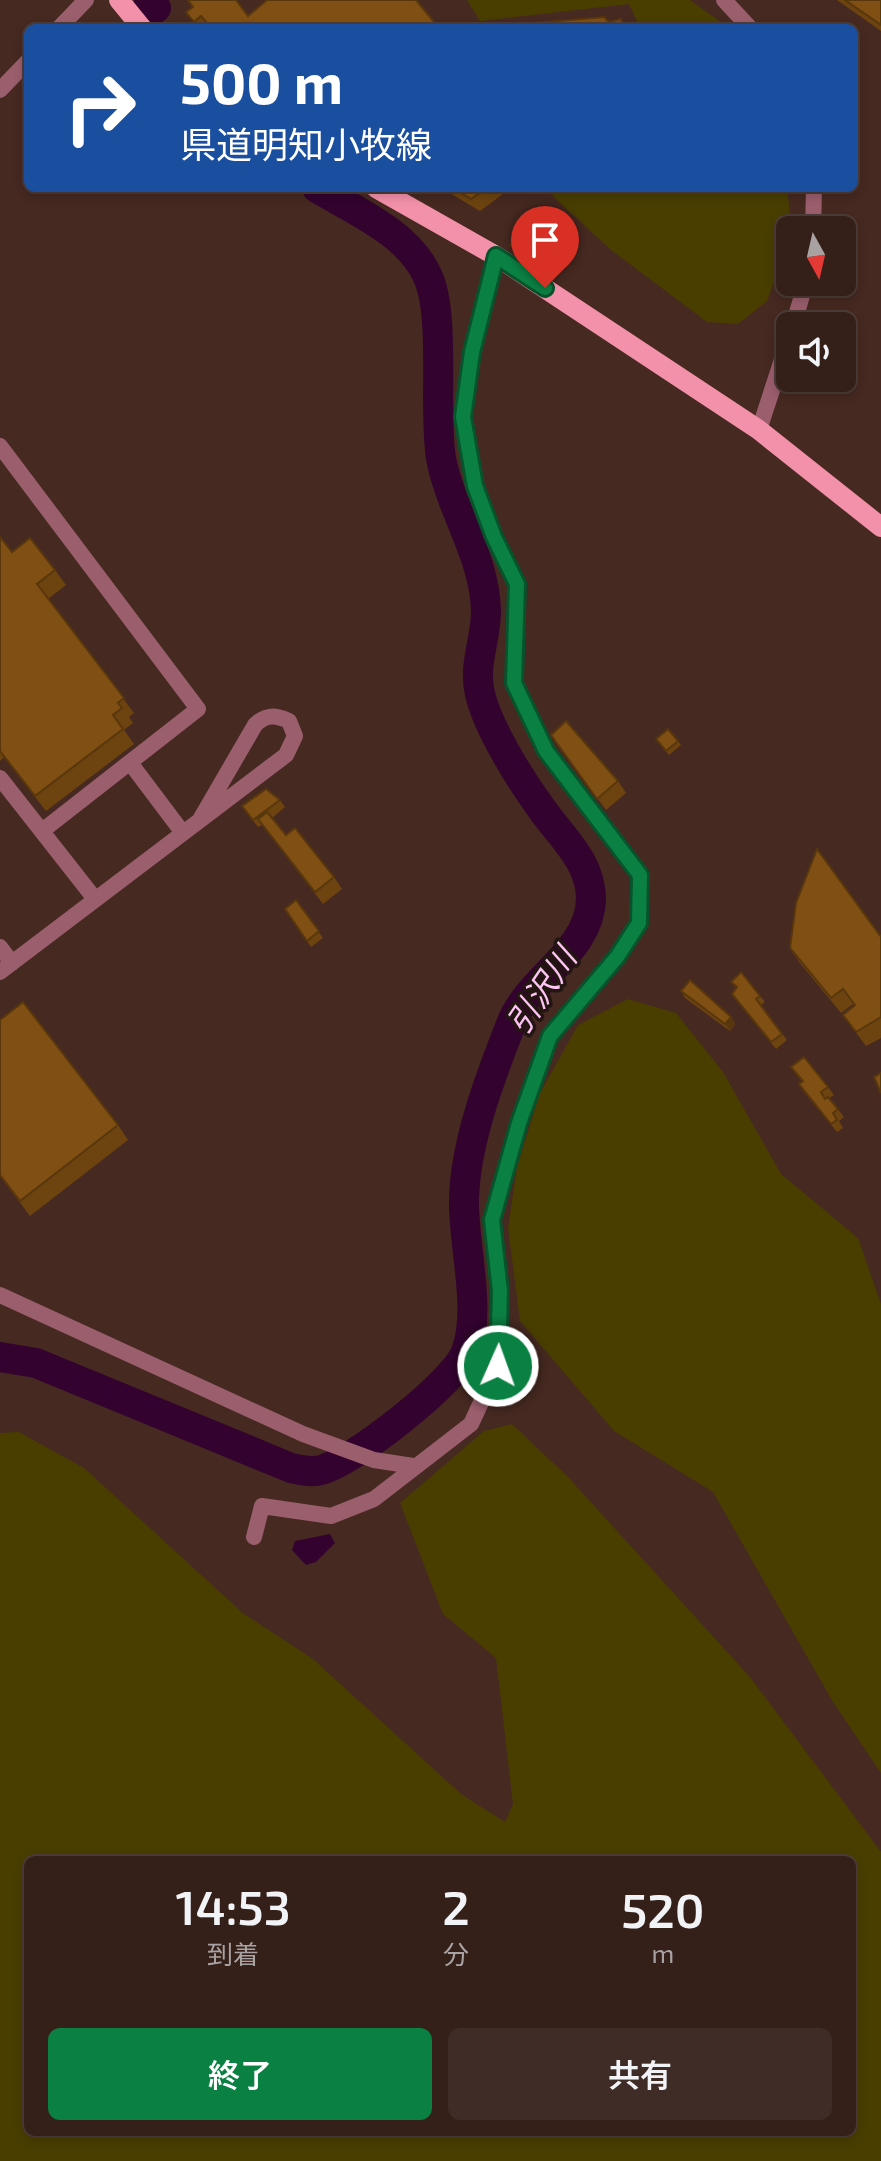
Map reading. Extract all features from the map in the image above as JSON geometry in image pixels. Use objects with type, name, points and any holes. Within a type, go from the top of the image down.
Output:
[{"type":"main road","points":[[119,0],[139,24]]},
{"type":"main road","points":[[383,192],[496,256],[759,430],[881,527]]},
{"type":"street","points":[[63,24],[86,0]]},
{"type":"street","points":[[724,0],[746,24]]},
{"type":"street","points":[[0,90],[24,65]]},
{"type":"street","points":[[813,216],[814,192]]},
{"type":"street","points":[[254,1537],[262,1506],[331,1516],[374,1499],[471,1424],[498,1366],[500,1291],[492,1220],[519,1123],[550,1036],[617,957],[639,923],[640,875],[546,751],[514,683],[517,584],[494,537],[475,486],[463,417],[472,352],[496,256]]},
{"type":"street","points":[[759,430],[776,378]]},
{"type":"street","points":[[0,446],[198,709],[42,831]]},
{"type":"street","points":[[0,947],[6,967],[286,755],[295,736],[289,721],[278,716],[263,717],[255,725],[201,818]]},
{"type":"street","points":[[131,764],[183,833]]},
{"type":"street","points":[[0,778],[95,899]]},
{"type":"street","points":[[0,1295],[303,1434],[374,1460],[413,1466]]},
{"type":"shaded area","points":[[467,0],[690,0],[723,24],[638,24],[629,4],[480,21]]},
{"type":"shaded area","points":[[548,192],[787,192],[790,216],[776,216],[776,277],[767,301],[738,324],[707,322],[611,250]]},
{"type":"shaded area","points":[[628,999],[676,1013],[723,1072],[781,1174],[858,1238],[881,1304],[881,1773],[833,1702],[713,1492],[614,1431],[520,1321],[508,1228],[517,1167],[540,1093],[578,1025]]},
{"type":"shaded area","points":[[512,1424],[568,1477],[750,1677],[881,1852],[881,2161],[0,2161],[0,1433],[19,1432],[84,1468],[244,1614],[313,1659],[461,1794],[505,1822],[513,1804],[496,1658],[443,1614],[400,1503],[484,1431]]},
{"type":"shaded area","points":[[330,1534],[335,1543],[316,1562],[306,1565],[292,1550],[295,1541]]},
{"type":"building","points":[[188,0],[236,0],[248,16],[267,0],[416,0],[436,24],[208,24],[201,16],[194,22],[186,12],[193,7]]},
{"type":"building","points":[[845,0],[881,0],[881,25]]},
{"type":"building","points":[[604,17],[609,22],[621,19],[622,24],[523,24]]},
{"type":"building","points":[[460,192],[481,192],[471,199]]},
{"type":"building","points":[[517,234],[535,245],[529,256],[510,245]]},
{"type":"building","points":[[0,537],[12,552],[30,538],[55,570],[37,584],[124,698],[118,703],[122,708],[113,715],[123,729],[35,796],[0,751]]},
{"type":"building","points":[[566,721],[618,781],[597,799],[551,735]]},
{"type":"building","points":[[668,729],[678,741],[666,751],[656,739]]},
{"type":"building","points":[[266,789],[280,800],[253,820],[242,806]]},
{"type":"building","points":[[267,812],[286,835],[295,828],[334,877],[315,892],[258,819]]},
{"type":"building","points":[[817,849],[881,937],[881,1017],[856,1032],[843,1015],[855,1005],[843,989],[831,998],[790,948],[796,903]]},
{"type":"building","points":[[296,900],[319,931],[307,941],[285,909]]},
{"type":"building","points":[[741,972],[760,996],[756,999],[782,1034],[771,1042],[732,994],[737,987],[731,982]]},
{"type":"building","points":[[690,980],[731,1017],[725,1024],[681,991]]},
{"type":"building","points":[[23,1002],[118,1125],[20,1201],[0,1175],[0,1020]]},
{"type":"building","points":[[804,1057],[828,1087],[821,1092],[825,1099],[828,1097],[838,1109],[833,1113],[837,1120],[831,1124],[799,1084],[803,1081],[791,1067]]},
{"type":"building","points":[[881,1073],[881,1093],[874,1077]]},
{"type":"waterway","name":"引沢川","points":[[149,0],[156,8]]},
{"type":"waterway","name":"引沢川","points":[[0,1357],[36,1363],[291,1468],[321,1470],[378,1437],[443,1382],[466,1352],[472,1297],[464,1218],[465,1178],[480,1111],[520,1007],[570,949],[588,918],[591,899],[586,873],[574,850],[515,768],[497,737],[480,694],[478,673],[486,611],[484,591],[441,458],[438,339],[428,277],[419,261],[395,236],[324,192]]},
{"type":"route","points":[[498,1366],[500,1291],[492,1220],[519,1123],[550,1036],[617,957],[639,923],[640,875],[546,751],[514,683],[517,584],[494,537],[475,486],[463,417],[472,352],[496,256],[545,288]]}]
